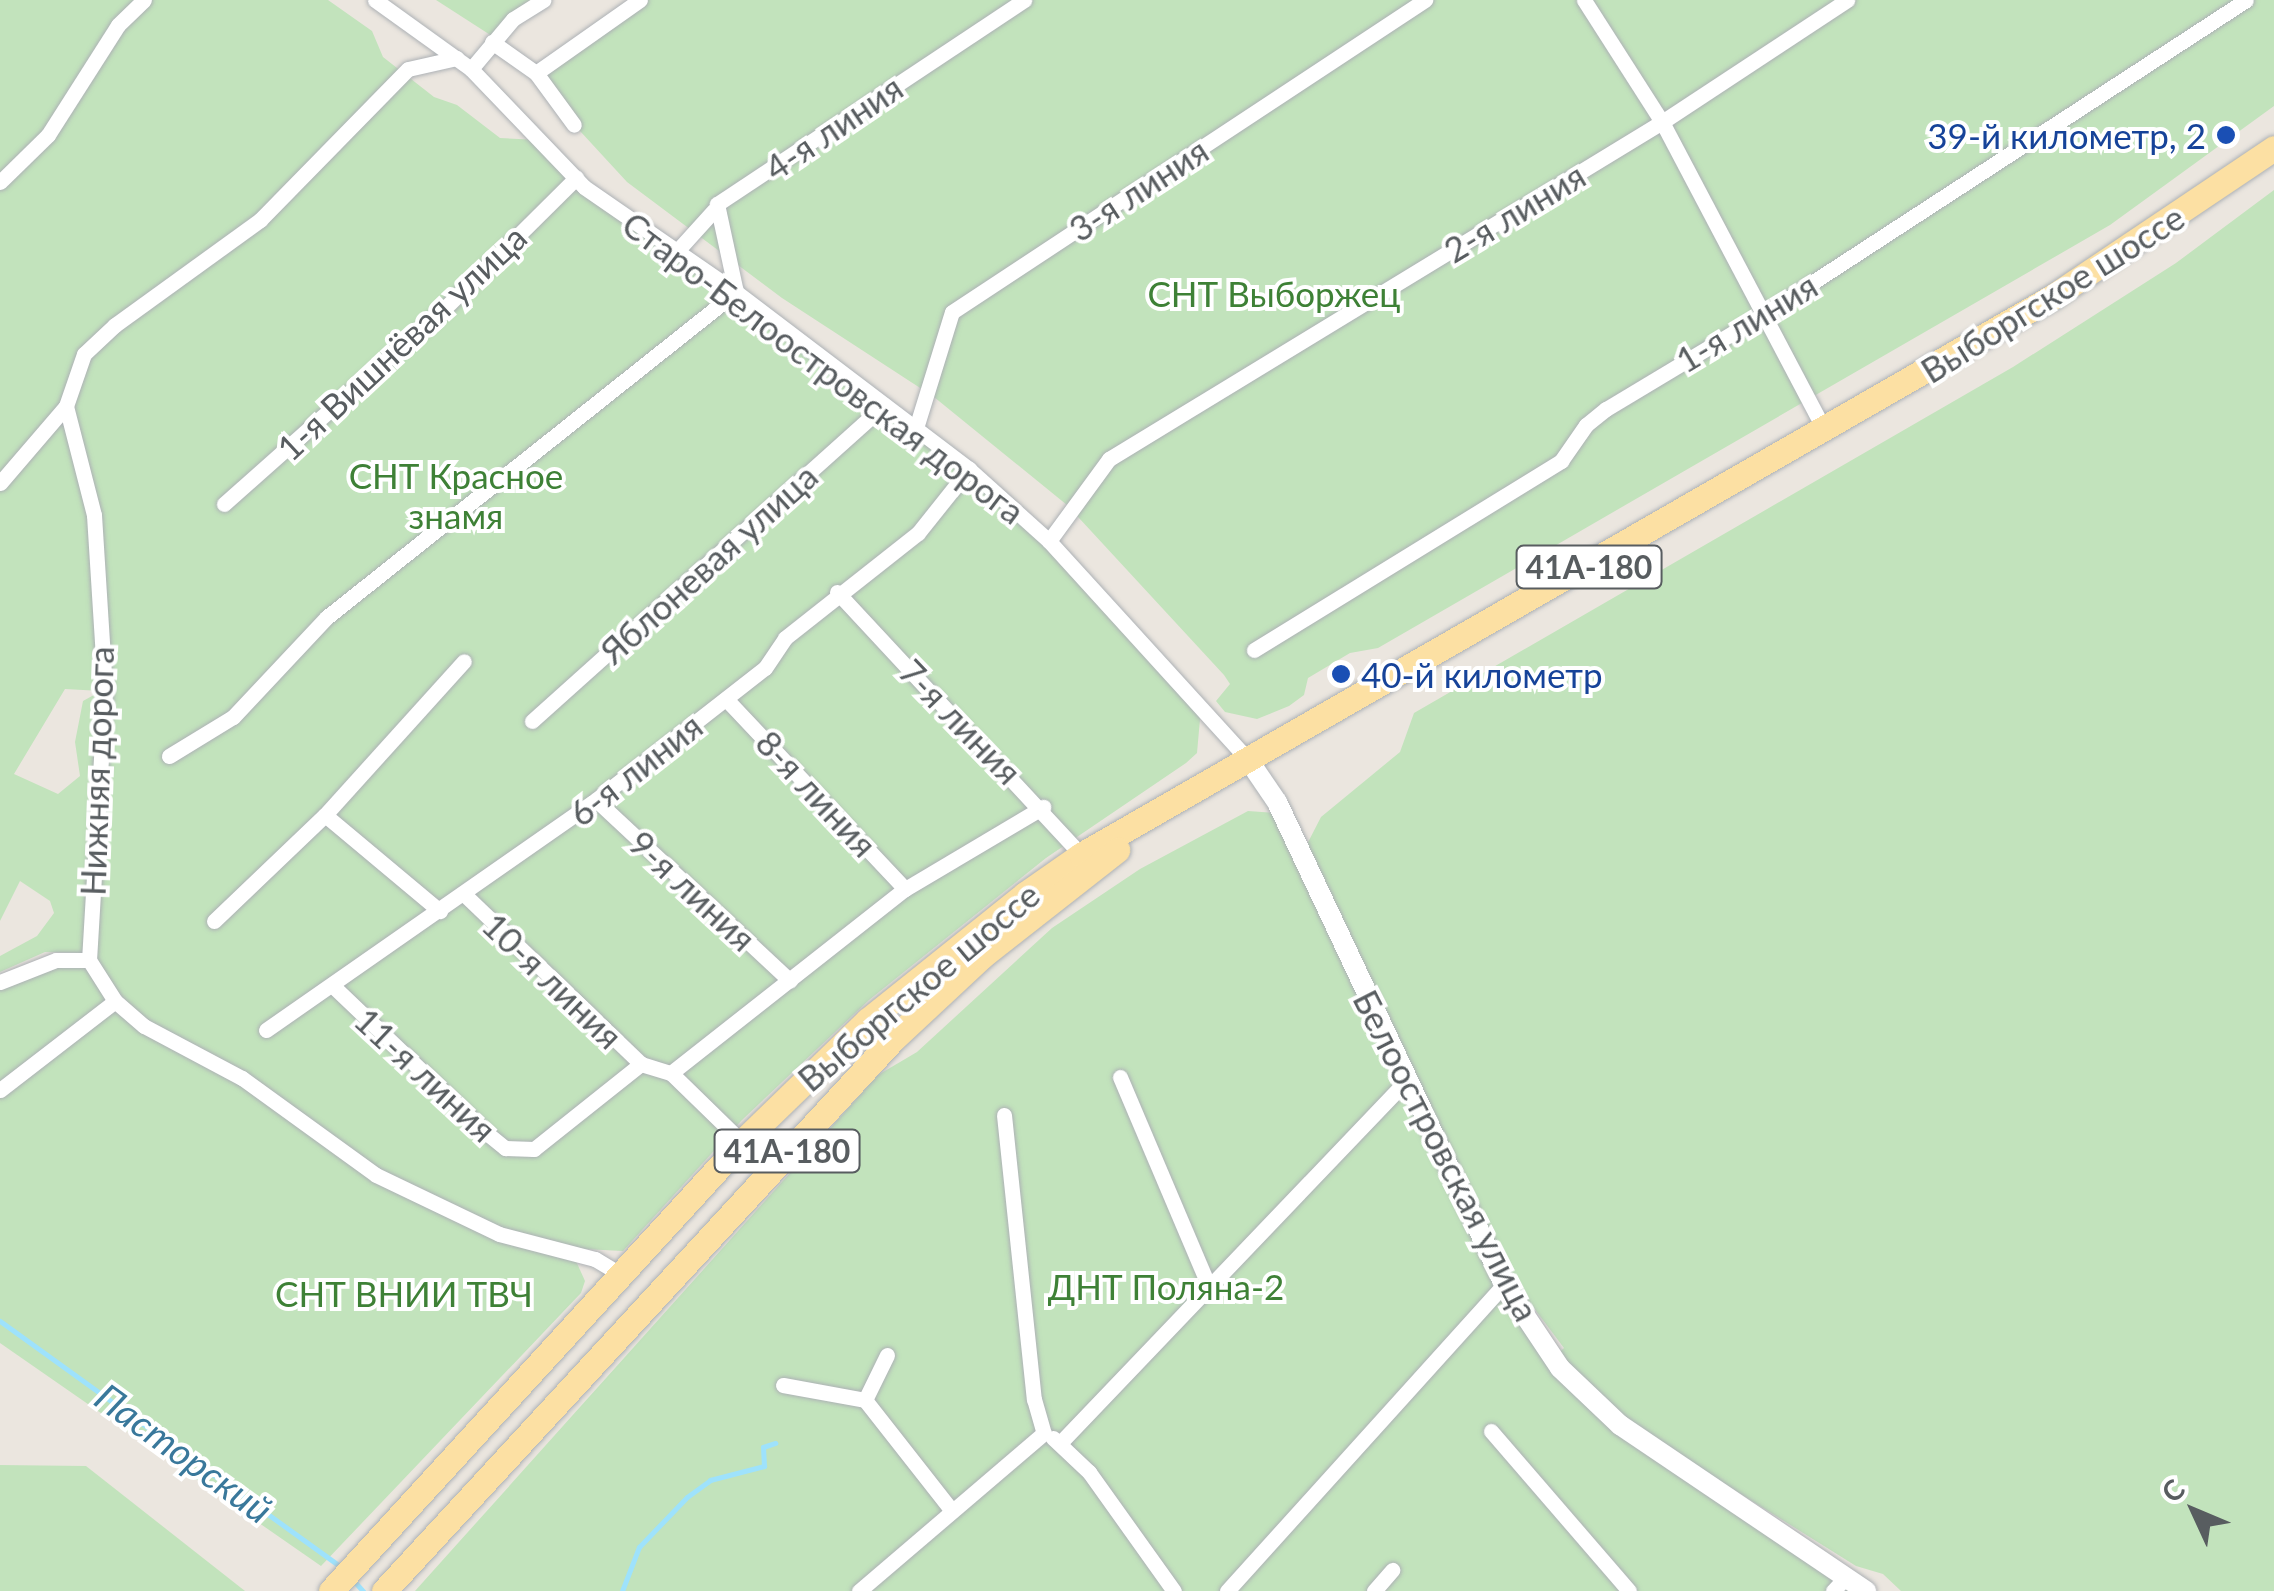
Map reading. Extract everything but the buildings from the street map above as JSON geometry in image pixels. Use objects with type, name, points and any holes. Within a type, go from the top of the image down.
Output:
[{"type":"main road","name":"Выборгское шоссе","points":[[1826,431],[2054,296],[2274,148]]},
{"type":"main road","name":"41А-180","points":[[1250,761],[1826,431]]},
{"type":"main road","name":"Выборгское шоссе","points":[[331,1591],[618,1273],[742,1142],[917,978],[1080,855],[1250,761]]},
{"type":"main road","name":"Выборгское шоссе","points":[[384,1591],[893,1039],[1038,909],[1188,796]]},
{"type":"street","points":[[0,182],[48,136],[118,25],[144,0]]},
{"type":"street","name":"Старо-Белоостровская дорога","points":[[375,0],[471,69],[576,178],[736,292],[969,470],[1049,540],[1250,761]]},
{"type":"street","points":[[471,69],[492,42],[544,0]]},
{"type":"street","points":[[536,73],[640,0]]},
{"type":"street","name":"4-я линия","points":[[677,251],[714,210],[1024,0]]},
{"type":"street","name":"3-я линия","points":[[916,428],[952,312],[1425,0]]},
{"type":"street","points":[[1584,0],[1662,122],[1826,431]]},
{"type":"street","name":"2-я линия","points":[[1049,540],[1109,459],[1662,122],[1848,0]]},
{"type":"street","name":"1-я линия","points":[[1254,650],[1561,461],[1586,424],[1606,410],[1764,314],[2246,0]]},
{"type":"street","points":[[492,42],[536,73],[574,125]]},
{"type":"street","points":[[3,470],[66,406],[84,354],[115,325],[260,220],[408,69],[457,58]]},
{"type":"street","name":"1-я Вишнёвая улица","points":[[224,504],[444,308],[576,178]]},
{"type":"street","points":[[170,756],[232,717],[328,617],[736,292],[714,210]]},
{"type":"street","name":"Нижняя дорога","points":[[66,406],[94,515],[105,691],[89,960]]},
{"type":"street","name":"Яблоневая улица","points":[[532,721],[884,406]]},
{"type":"street","points":[[48,428],[70,430]]},
{"type":"street","name":"6-я линия","points":[[266,1030],[465,895],[726,699],[837,592],[918,532],[969,470]]},
{"type":"street","name":"7-я линия","points":[[837,592],[1043,807],[1080,855]]},
{"type":"street","points":[[214,920],[324,815],[464,661]]},
{"type":"street","name":"8-я линия","points":[[726,699],[906,889]]},
{"type":"street","name":"Белоостровская улица","points":[[1250,761],[1277,802],[1504,1284],[1572,1384],[1596,1407],[1839,1584],[1866,1591]]},
{"type":"street","name":"9-я линия","points":[[596,800],[790,981]]},
{"type":"street","points":[[670,1073],[906,889],[1043,807]]},
{"type":"street","points":[[324,815],[440,911]]},
{"type":"street","name":"10-я линия","points":[[465,895],[641,1064]]},
{"type":"street","points":[[0,982],[56,960],[89,960],[115,1001],[156,1034],[275,1099],[406,1192],[499,1234],[595,1259],[618,1273]]},
{"type":"street","name":"11-я линия","points":[[334,987],[505,1148],[534,1149],[641,1064]]},
{"type":"street","points":[[0,1090],[115,1001]]},
{"type":"street","points":[[641,1064],[670,1073],[742,1142]]},
{"type":"street","points":[[1120,1077],[1211,1291]]},
{"type":"street","points":[[1061,1442],[1211,1291],[1406,1081]]},
{"type":"street","points":[[1004,1115],[1034,1398],[1044,1433],[1061,1442],[1171,1590]]},
{"type":"street","points":[[1227,1591],[1504,1284]]},
{"type":"street","points":[[864,1400],[887,1355]]},
{"type":"street","points":[[783,1385],[864,1400],[952,1511]]},
{"type":"street","points":[[1492,1431],[1628,1591]]},
{"type":"street","points":[[859,1591],[1044,1433]]},
{"type":"street","points":[[1374,1591],[1392,1570]]},
{"type":"green space","points":[[0,0],[328,0],[372,31],[383,57],[434,97],[457,105],[500,138],[539,140],[584,187],[730,287],[1052,544],[1201,708],[1197,753],[1186,763],[1046,858],[869,1000],[742,1120],[623,1251],[583,1249],[576,1261],[585,1281],[581,1293],[321,1566],[0,1343],[0,982],[85,953],[45,952],[0,972],[0,956],[37,936],[54,913],[50,901],[20,881],[0,921]],"holes":[[[65,689],[101,691],[83,701],[75,742],[80,776],[58,794],[14,774]]]},
{"type":"green space","points":[[436,0],[544,0],[495,38]]},
{"type":"green space","name":"СНТ Выборжец","points":[[641,0],[2274,0],[2274,106],[2110,225],[1378,648],[1350,653],[1308,678],[1304,695],[1289,706],[1257,719],[1225,712],[1216,701],[1230,684],[1224,675],[1067,505],[934,397],[782,298],[627,182],[545,93],[539,71]]},
{"type":"green space","name":"ДНТ Поляна-2","points":[[2274,190],[2274,1591],[1901,1591],[1883,1574],[1856,1566],[1728,1486],[1867,1591],[415,1591],[878,1075],[917,1052],[1052,928],[1140,869],[1248,811],[1274,813],[1302,854],[1321,817],[1400,752],[1414,713],[2013,367],[2176,263]],"holes":[[[1530,1303],[1564,1348],[1554,1357],[1519,1305]]]},
{"type":"green space","points":[[0,1465],[86,1466],[245,1591],[0,1591]]},
{"type":"waterway","name":"Пасторский","points":[[0,1321],[342,1568]]},
{"type":"waterway","points":[[622,1591],[639,1547],[687,1497],[710,1480],[764,1466],[763,1447],[775,1443]]},
{"type":"waterway","name":"Пасторский","points":[[353,1580],[363,1591]]},
{"type":"place","name":"39-й километр, 2","points":[[2226,135]]},
{"type":"place","name":"40-й километр","points":[[1341,674]]},
{"type":"park label","name":"СНТ Красное знамя","points":[[456,495]]},
{"type":"park label","name":"СНТ ВНИИ ТВЧ","points":[[404,1293]]}]
